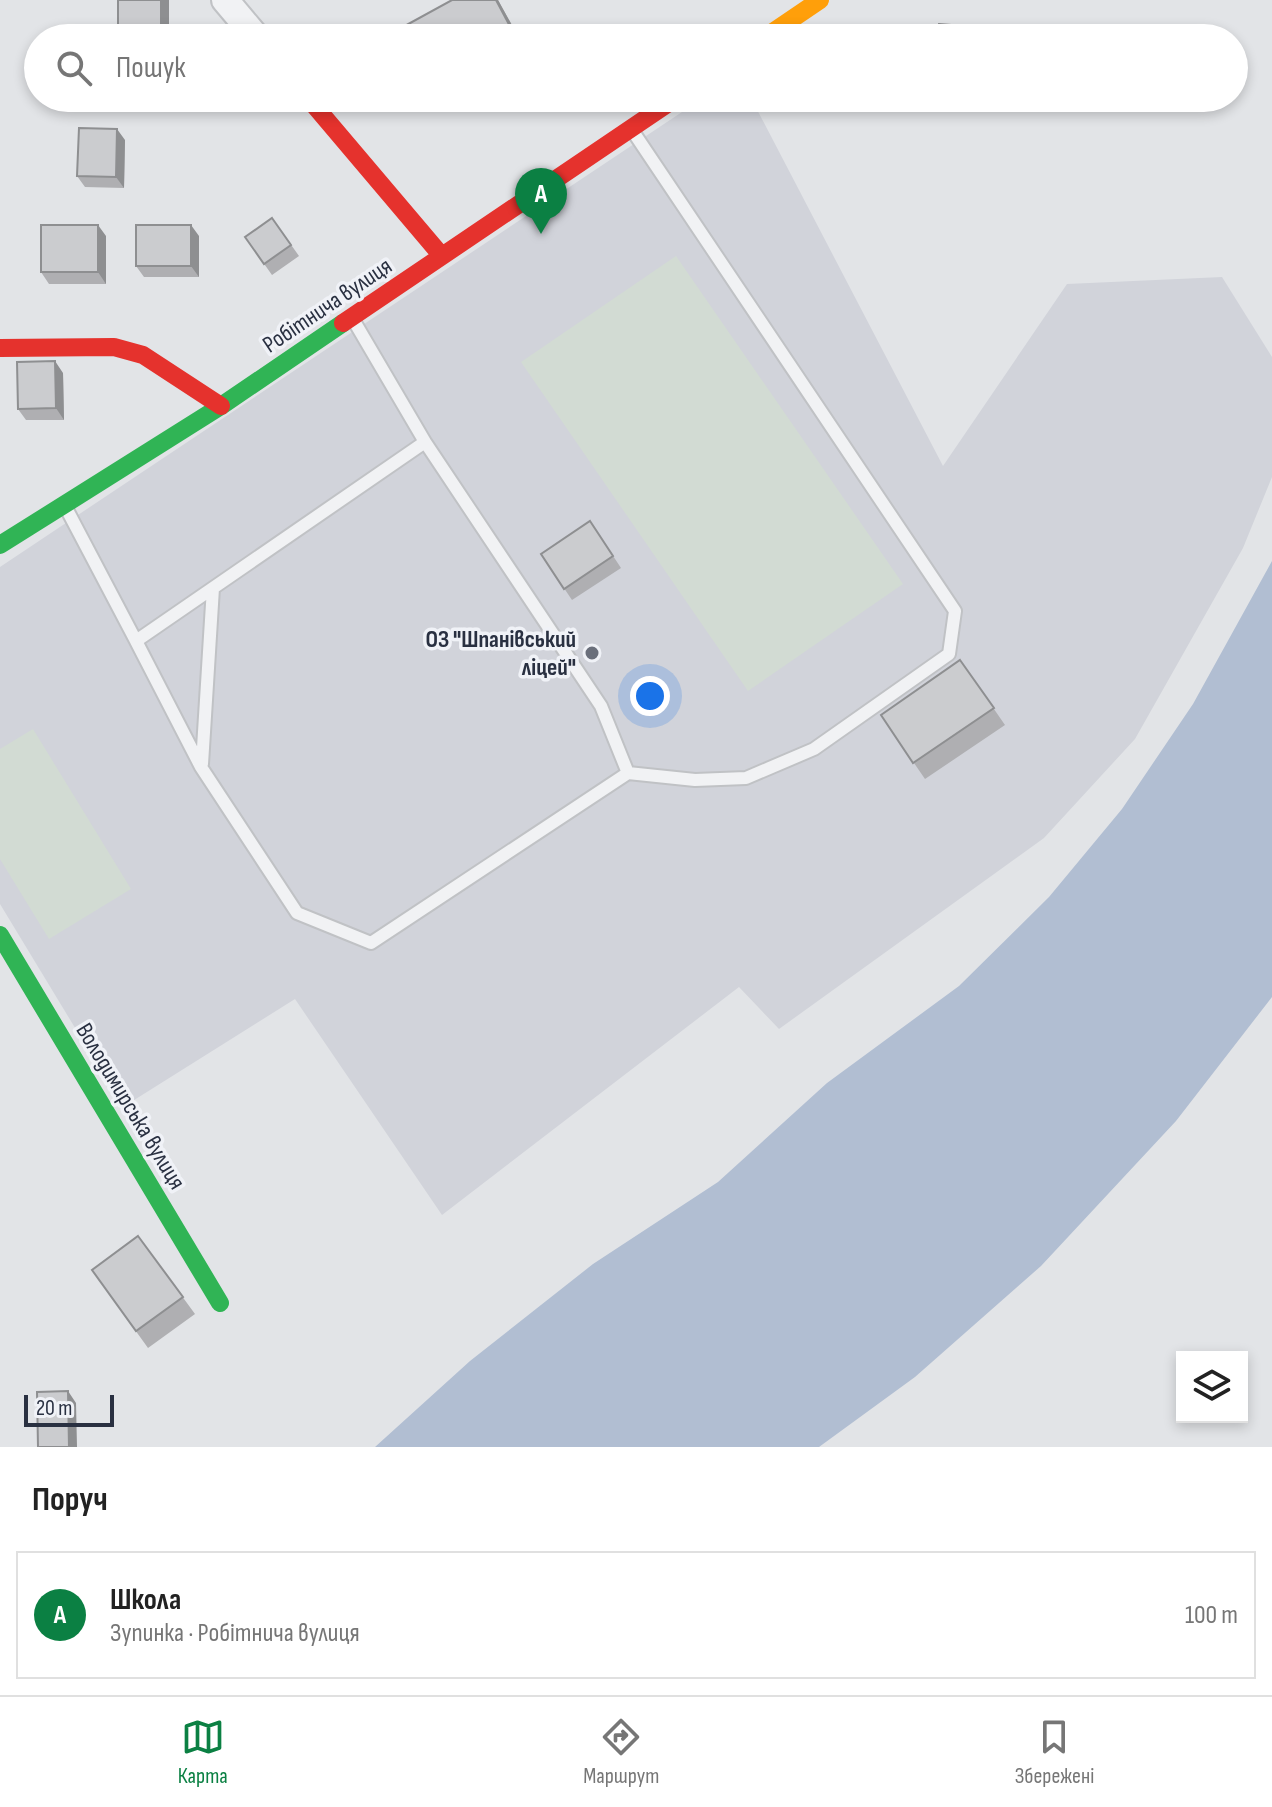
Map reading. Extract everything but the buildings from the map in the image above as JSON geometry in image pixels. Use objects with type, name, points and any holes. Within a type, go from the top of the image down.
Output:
[{"type":"street","points":[[225,0],[245,24]]},
{"type":"street","points":[[785,24],[820,0]]},
{"type":"street","points":[[320,112],[441,255]]},
{"type":"street","name":"Робітнича вулиця","points":[[0,545],[221,406],[655,112]]},
{"type":"street","points":[[0,348],[114,347],[143,355],[221,406]]},
{"type":"street","name":"Володимирська вулиця","points":[[0,935],[220,1303]]},
{"type":"lane","points":[[64,505],[201,767],[297,913],[371,943],[628,773],[695,780],[746,778],[814,749],[949,654],[955,611],[631,128]]},
{"type":"lane","points":[[352,318],[425,442],[601,706],[628,773]]},
{"type":"lane","points":[[136,641],[425,442]]},
{"type":"lane","points":[[201,767],[213,588]]},
{"type":"shaded area","name":"ОЗ \"Шпанівський ліцей\"","points":[[682,112],[758,112],[943,466],[1067,284],[1222,277],[1272,357],[1272,477],[1243,548],[1135,739],[1044,838],[779,1029],[739,987],[442,1215],[295,999],[123,1107],[0,904],[0,567]]},
{"type":"shaded area","points":[[676,256],[903,584],[748,691],[521,362]]},
{"type":"shaded area","points":[[33,729],[131,889],[49,939],[0,859],[0,749]]},
{"type":"water","points":[[1272,561],[1272,997],[1176,1121],[1041,1266],[915,1377],[819,1447],[375,1447],[470,1361],[593,1264],[718,1182],[827,1083],[959,986],[1049,897],[1122,809],[1193,704]]},
{"type":"traffic: fast","points":[[0,545],[221,406],[343,323]]},
{"type":"traffic: fast","points":[[0,935],[220,1303]]},
{"type":"traffic: slow","points":[[785,24],[820,0]]},
{"type":"traffic: jam","points":[[320,112],[441,255]]},
{"type":"traffic: jam","points":[[343,323],[655,112]]},
{"type":"traffic: jam","points":[[0,348],[114,347],[143,355],[221,406]]},
{"type":"place","name":"Школа","points":[[541,234]]},
{"type":"place","name":"ОЗ \"Шпанівський ліцей\"","points":[[592,653]]}]
